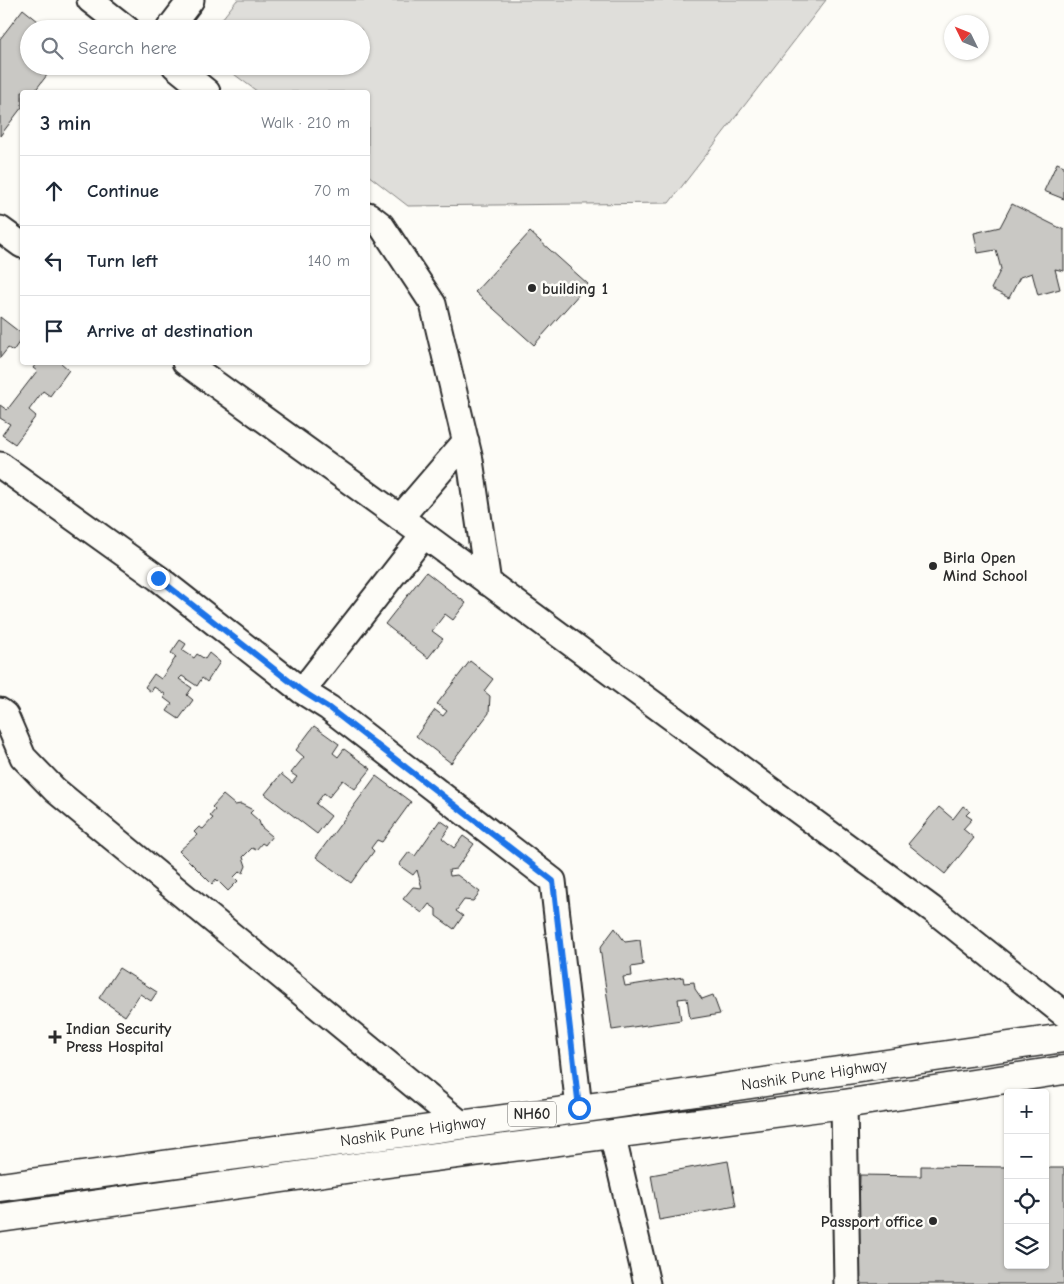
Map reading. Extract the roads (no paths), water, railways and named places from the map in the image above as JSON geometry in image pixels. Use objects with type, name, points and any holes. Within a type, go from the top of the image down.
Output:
[{"type":"highway","name":"Nashik Pune Highway","points":[[0,1187],[579,1108],[1064,1038]]},
{"type":"highway","name":"Nashik Pune Highway","points":[[0,1218],[381,1164],[844,1104],[1064,1070]]},
{"type":"street","points":[[90,0],[116,20]]},
{"type":"street","points":[[176,20],[191,0]]},
{"type":"street","points":[[186,75],[205,90]]},
{"type":"street","points":[[370,217],[381,225],[433,304],[466,441],[488,583]]},
{"type":"street","points":[[189,365],[424,535],[932,909],[1064,1014]]},
{"type":"street","points":[[400,518],[466,441]]},
{"type":"street","points":[[0,465],[158,578],[302,691],[329,708],[553,881],[579,1108]]},
{"type":"street","points":[[302,691],[424,535]]},
{"type":"street","points":[[0,711],[5,715],[23,757],[55,790],[461,1124]]},
{"type":"street","points":[[844,1104],[847,1284]]},
{"type":"street","points":[[612,1134],[647,1284]]},
{"type":"place","name":"building 1","points":[[532,288]]},
{"type":"place","name":"Birla Open Mind School","points":[[933,566]]},
{"type":"place","name":"Indian Security Press Hospital","points":[[55,1037]]},
{"type":"place","name":"Passport office","points":[[933,1221]]}]
